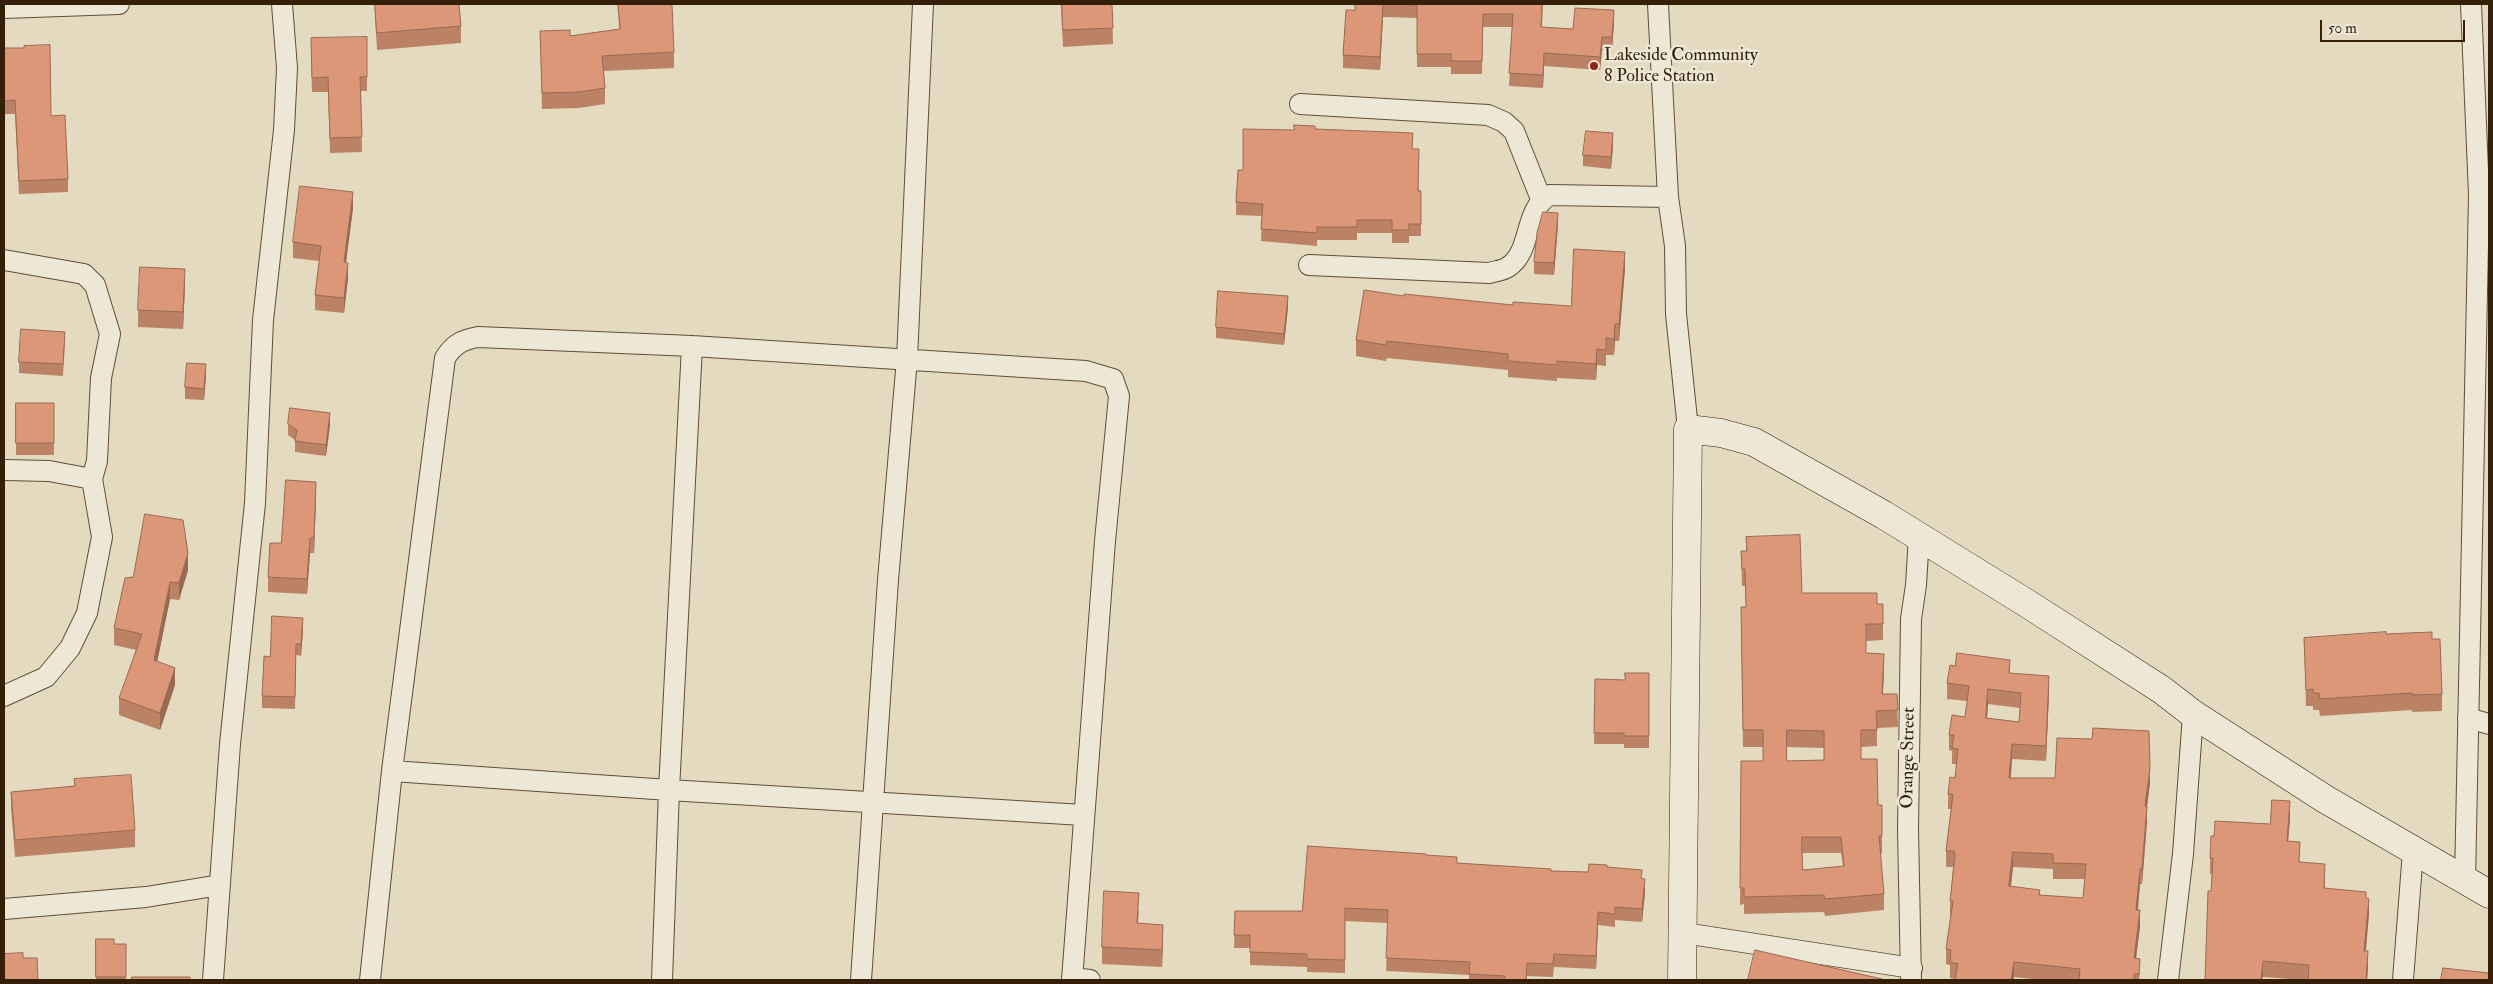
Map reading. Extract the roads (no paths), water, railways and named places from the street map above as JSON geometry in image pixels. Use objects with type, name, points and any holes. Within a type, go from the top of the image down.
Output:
[{"type":"street","points":[[4,6],[119,4]]},
{"type":"street","points":[[213,980],[230,744],[255,503],[263,320],[284,130],[287,68],[282,4]]},
{"type":"street","points":[[861,980],[888,580],[907,359],[923,4]]},
{"type":"street","points":[[1658,4],[1668,197],[1675,246],[1676,314],[1688,429],[1682,980]]},
{"type":"street","points":[[2465,881],[2468,718],[2484,195],[2471,4]]},
{"type":"street","points":[[1300,104],[1488,115],[1504,122],[1514,131],[1541,200]]},
{"type":"street","points":[[1309,265],[1489,273],[1508,267],[1518,255],[1536,207],[1541,200],[1550,195],[1668,197]]},
{"type":"street","points":[[4,260],[84,274],[95,285],[110,334],[101,378],[97,461],[92,479],[102,537],[87,613],[70,648],[46,677],[4,696]]},
{"type":"street","points":[[370,980],[392,771],[445,358],[452,347],[463,339],[478,337],[692,346],[907,359],[1086,371],[1112,379],[1119,396],[1083,815],[1078,980]]},
{"type":"street","points":[[662,980],[669,790],[692,346]]},
{"type":"street","points":[[1688,429],[1721,433],[1754,442],[1836,487],[2028,604],[2162,690],[2193,714],[2413,852],[2489,894]]},
{"type":"street","points":[[4,470],[49,471],[92,479]]},
{"type":"street","name":"Orange Street","points":[[1912,974],[1908,830],[1911,618],[1916,584],[1919,536]]},
{"type":"street","points":[[2168,980],[2183,854],[2193,714]]},
{"type":"street","points":[[2468,718],[2489,724]]},
{"type":"street","points":[[392,771],[1083,815]]},
{"type":"street","points":[[2403,980],[2413,852]]},
{"type":"street","points":[[4,909],[146,897],[220,885]]},
{"type":"street","points":[[1684,933],[1912,974]]},
{"type":"place","name":"Lakeside Community 8 Police Station","points":[[1594,66]]}]
